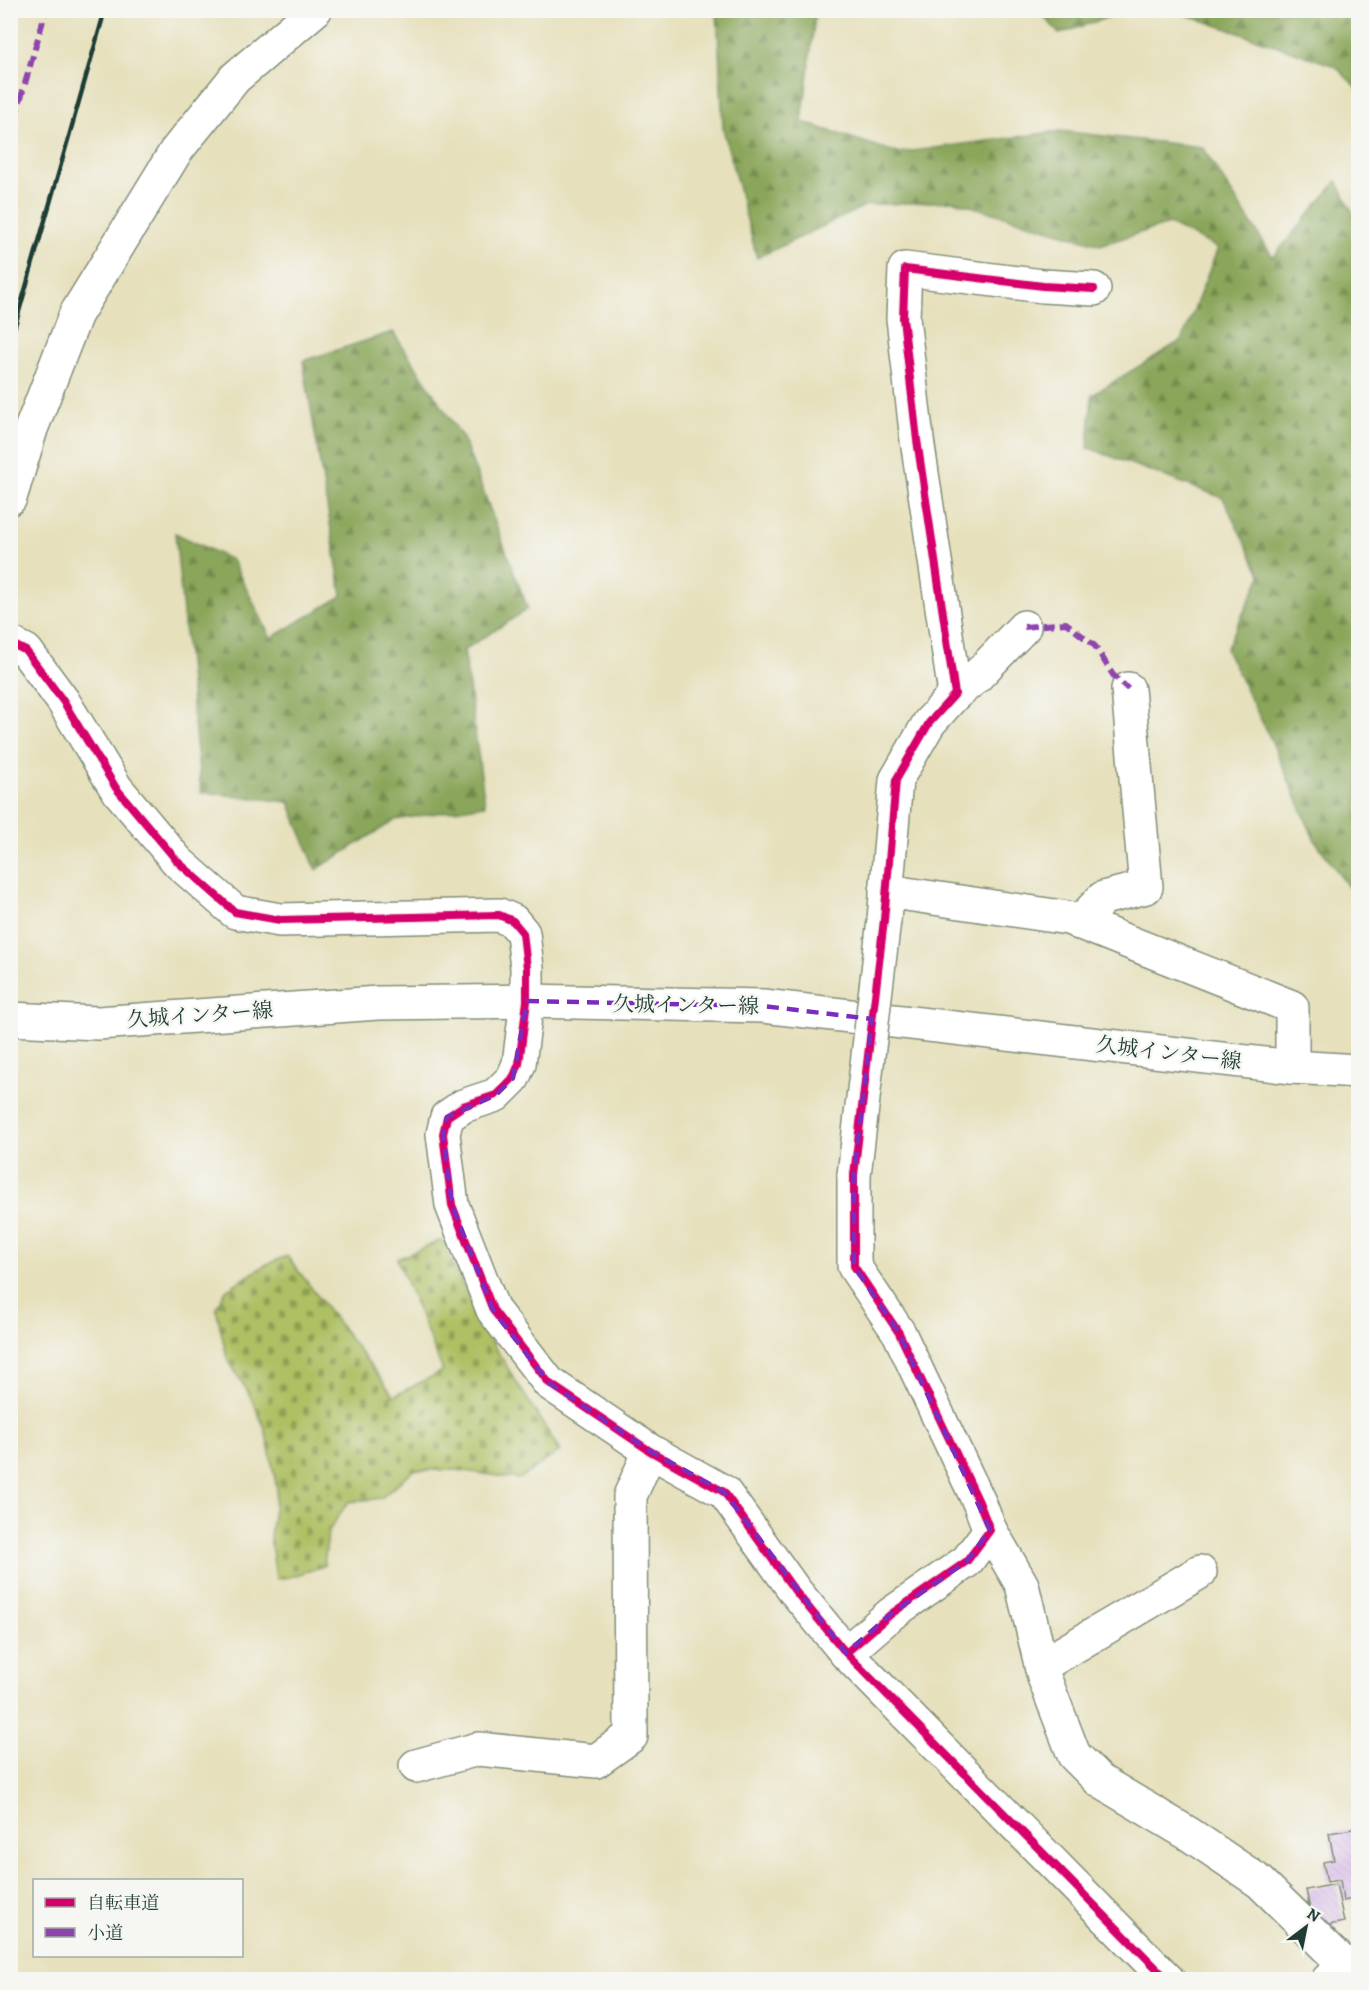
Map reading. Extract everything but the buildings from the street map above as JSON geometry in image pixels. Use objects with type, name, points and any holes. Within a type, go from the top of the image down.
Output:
[{"type":"street","points":[[10,498],[31,429],[76,314],[176,150],[235,78],[315,10]]},
{"type":"street","points":[[955,694],[917,440],[903,318],[905,269],[1043,286],[1094,289]]},
{"type":"street","points":[[1024,627],[975,678],[955,694],[929,723],[896,780],[885,906],[854,1175],[854,1266],[898,1333],[990,1530],[1022,1584],[1041,1666],[1074,1755],[1100,1781],[1189,1834],[1260,1882],[1344,1969]]},
{"type":"street","points":[[10,643],[26,651],[63,701],[116,788],[178,862],[235,912],[280,920],[499,915],[513,921],[523,933],[527,968],[527,1001],[519,1064],[513,1078],[496,1095],[463,1106],[447,1117],[443,1134],[452,1205],[493,1310],[549,1383],[650,1451],[724,1492],[795,1591],[846,1653],[1168,1980]]},
{"type":"street","points":[[1079,923],[1103,898],[1146,887],[1128,689]]},
{"type":"street","points":[[885,906],[1068,918],[1292,1007],[1292,1067]]},
{"type":"street","name":"久城インター線","points":[[10,1019],[98,1023],[378,1002],[527,1001],[763,1006],[1292,1067],[1359,1071]]},
{"type":"street","points":[[416,1766],[478,1749],[596,1761],[631,1736],[630,1496],[650,1451]]},
{"type":"street","points":[[846,1653],[891,1614],[967,1561],[990,1530]]},
{"type":"street","points":[[1041,1666],[1200,1572]]},
{"type":"highlighted area","points":[[527,1001],[763,1006],[872,1019],[854,1175],[854,1266],[899,1333],[990,1530],[967,1561],[891,1614],[846,1653],[724,1492],[650,1451],[549,1383],[493,1310],[452,1205],[443,1134],[447,1117],[496,1095],[513,1078]]},
{"type":"green space","points":[[717,11],[797,11],[815,16],[802,122],[898,153],[1060,131],[1202,147],[1273,257],[1337,181],[1358,223],[1358,901],[1314,839],[1272,742],[1226,649],[1261,576],[1223,498],[1088,448],[1092,395],[1182,340],[1218,248],[1169,224],[1100,245],[954,201],[867,205],[757,258],[723,129]]},
{"type":"green space","points":[[1040,11],[1126,11],[1059,34]]},
{"type":"green space","points":[[1175,11],[1358,11],[1358,89],[1335,66]]},
{"type":"green space","points":[[393,332],[463,438],[528,609],[464,650],[485,805],[395,820],[316,870],[289,802],[201,792],[175,533],[232,560],[271,638],[342,596],[303,361]]},
{"type":"green space","points":[[442,1240],[484,1330],[560,1451],[519,1479],[458,1470],[414,1470],[381,1498],[348,1502],[328,1532],[324,1566],[276,1579],[270,1536],[277,1489],[265,1428],[248,1392],[227,1358],[216,1308],[226,1290],[267,1264],[287,1256],[394,1396],[443,1371],[397,1259]]},
{"type":"railway","points":[[10,343],[105,10]]},
{"type":"marked path","points":[[10,136],[46,10]]},
{"type":"marked path","points":[[1024,627],[1066,623],[1095,646],[1113,675],[1128,689]]},
{"type":"cycle path","points":[[846,1653],[891,1614],[967,1561],[990,1530],[899,1333],[854,1266],[854,1175],[884,920],[896,780],[929,723],[955,694],[917,440],[903,318],[905,269],[1043,286],[1094,289]]},
{"type":"cycle path","points":[[10,643],[26,651],[63,701],[116,788],[178,862],[235,912],[280,920],[499,915],[513,921],[523,933],[527,968],[527,1001],[519,1064],[513,1078],[496,1095],[463,1106],[447,1117],[443,1134],[452,1205],[493,1310],[549,1383],[650,1451],[724,1492],[795,1591],[846,1653],[1168,1980]]}]
